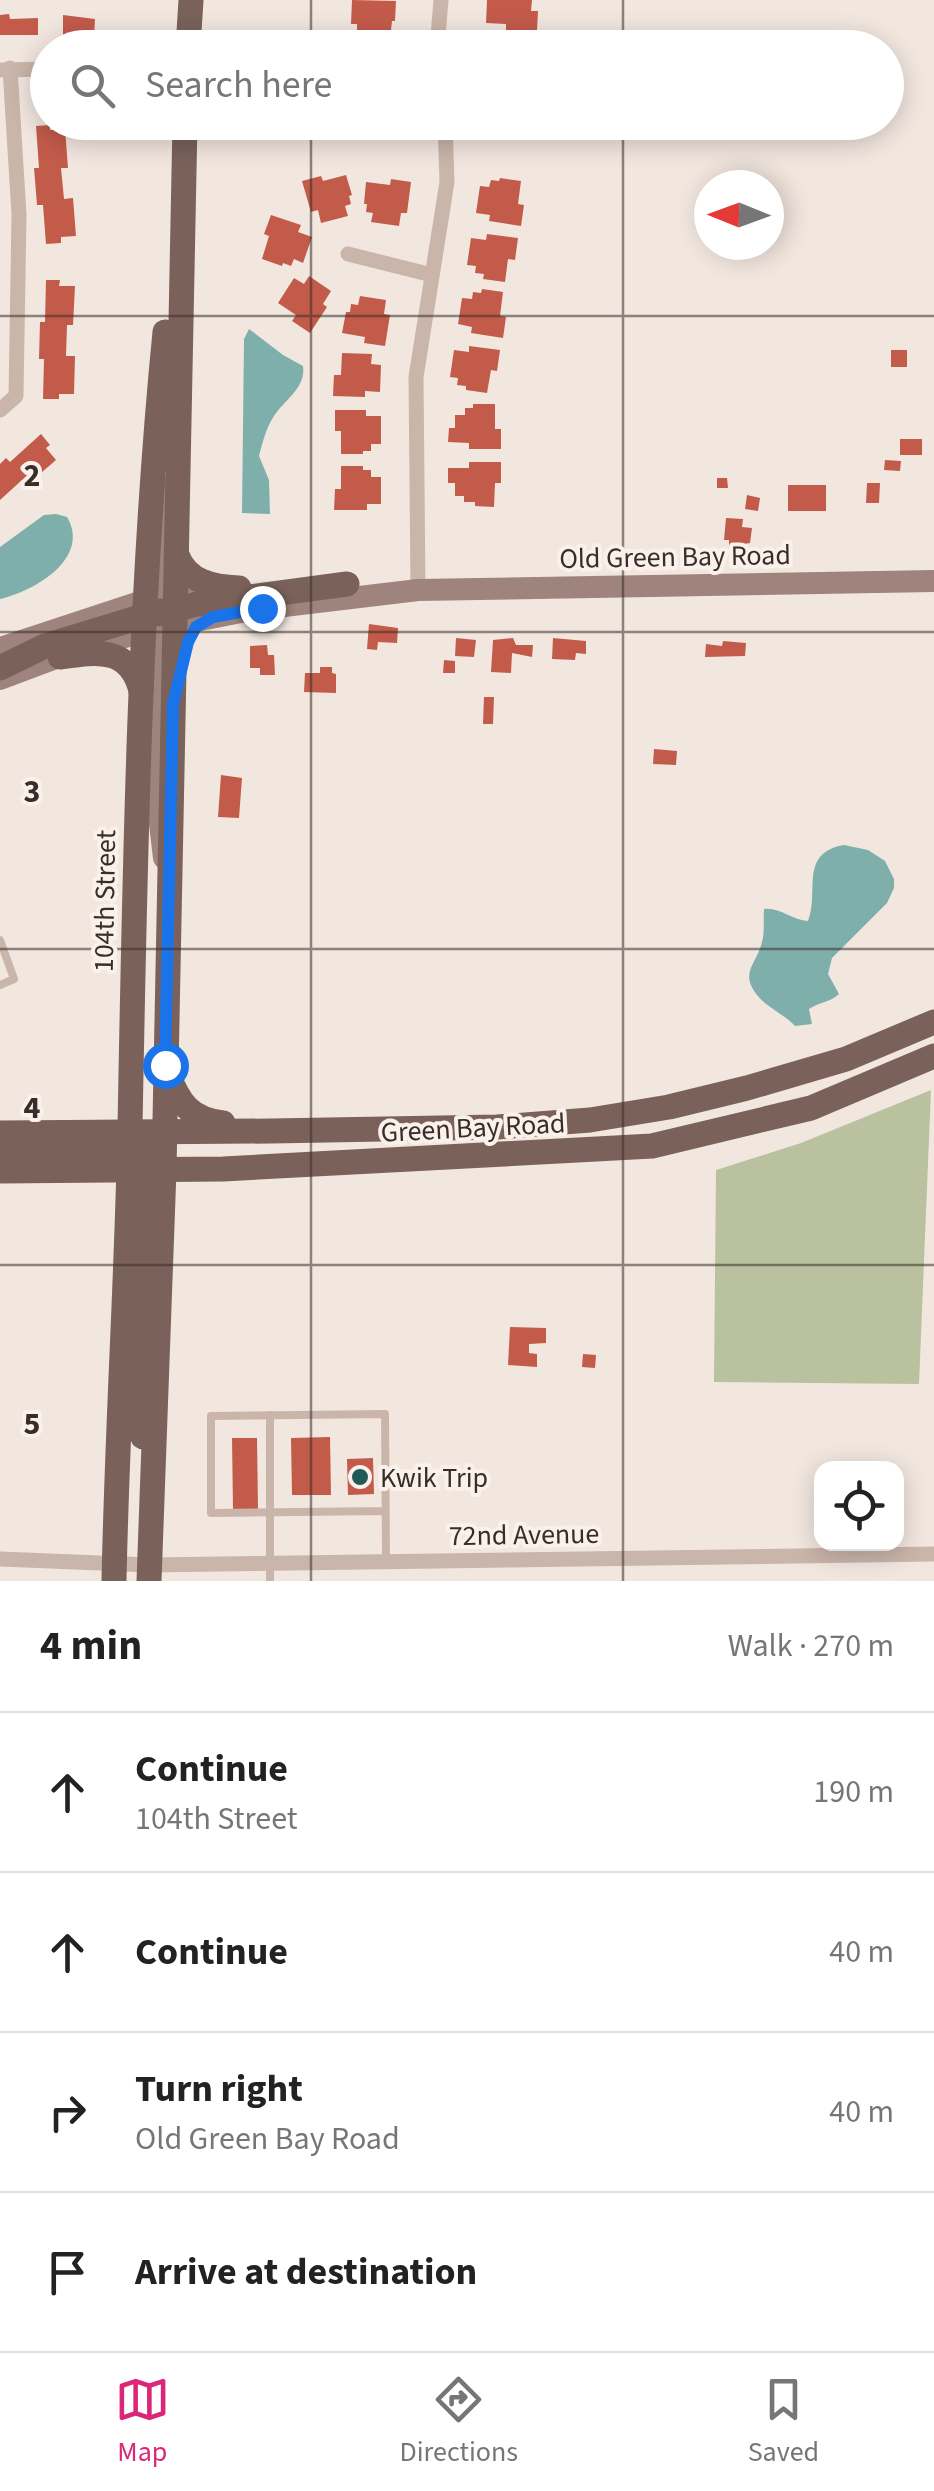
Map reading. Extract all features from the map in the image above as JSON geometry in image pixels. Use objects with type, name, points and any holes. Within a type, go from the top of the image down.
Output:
[{"type":"main road","points":[[189,30],[191,0]]},
{"type":"main road","name":"104th Street","points":[[149,1573],[162,1239],[131,1071],[134,898],[142,696],[177,555],[184,140]]},
{"type":"main road","name":"104th Street","points":[[114,1572],[125,1223],[165,1065],[173,704],[151,486],[169,281],[180,224]]},
{"type":"main road","points":[[177,555],[182,567],[194,578],[214,586],[240,588]]},
{"type":"main road","points":[[0,668],[45,646],[161,613],[348,584]]},
{"type":"main road","points":[[60,657],[96,652],[115,656],[134,673],[142,696]]},
{"type":"main road","points":[[134,898],[146,1001],[139,1400],[152,1498]]},
{"type":"main road","name":"Green Bay Road","points":[[0,1171],[60,1171],[146,1150],[271,1132],[516,1126],[590,1120],[669,1107],[846,1060],[934,1022]]},
{"type":"main road","name":"Green Bay Road","points":[[0,1133],[71,1132],[224,1170],[652,1146],[811,1108],[934,1056]]},
{"type":"main road","points":[[165,1065],[179,1100],[193,1115],[212,1122],[263,1126],[271,1132]]},
{"type":"main road","points":[[71,1132],[107,1116],[121,1098],[131,1071]]},
{"type":"main road","points":[[0,1154],[410,1143],[516,1126]]},
{"type":"main road","points":[[162,1239],[184,1185],[198,1176],[224,1170]]},
{"type":"main road","points":[[60,1171],[102,1185],[114,1199],[125,1223]]},
{"type":"street","points":[[438,30],[441,0]]},
{"type":"street","points":[[0,410],[16,396],[19,216],[5,69],[30,70]]},
{"type":"street","points":[[418,590],[416,377],[447,182],[446,140]]},
{"type":"street","points":[[0,215],[19,216]]},
{"type":"street","points":[[348,254],[432,275]]},
{"type":"street","points":[[159,384],[161,613],[154,782],[168,876]]},
{"type":"street","points":[[107,612],[124,599],[134,578],[151,486]]},
{"type":"street","name":"Old Green Bay Road","points":[[0,648],[107,612],[213,617],[418,590],[934,581]]},
{"type":"street","name":"Old Green Bay Road","points":[[0,679],[161,613],[240,588],[392,583],[418,590]]},
{"type":"street","points":[[173,704],[190,637],[196,627],[213,617]]},
{"type":"street","name":"72nd Avenue","points":[[0,1559],[149,1573],[270,1562],[934,1554]]},
{"type":"lane","points":[[0,940],[14,979],[0,984]]},
{"type":"lane","points":[[384,1511],[212,1513],[211,1416],[385,1414],[386,1560]]},
{"type":"lane","points":[[270,1415],[270,1581]]},
{"type":"green space","points":[[931,1090],[919,1384],[714,1382],[716,1170],[801,1143]]},
{"type":"water","points":[[249,329],[303,366],[301,381],[271,421],[259,456],[269,480],[270,514],[242,513],[244,339]]},
{"type":"water","points":[[44,515],[67,517],[72,532],[72,546],[66,559],[29,589],[0,599],[0,547]]},
{"type":"water","points":[[844,845],[868,850],[885,861],[894,888],[887,903],[832,958],[828,974],[839,994],[809,1009],[812,1024],[795,1026],[761,999],[749,980],[763,938],[764,909],[808,921],[816,865],[830,849]]},
{"type":"building","points":[[352,0],[396,1],[391,30],[357,30],[357,24],[351,24]]},
{"type":"building","points":[[487,0],[532,0],[531,11],[538,11],[537,30],[506,30],[506,24],[486,23]]},
{"type":"building","points":[[9,14],[10,19],[38,18],[38,30],[30,30],[30,35],[0,35],[0,15]]},
{"type":"building","points":[[63,15],[95,19],[94,30],[63,30]]},
{"type":"building","points":[[37,140],[66,140],[68,168],[61,168],[64,199],[73,198],[76,236],[61,237],[61,243],[46,244],[43,205],[37,205],[34,168],[39,168]]},
{"type":"building","points":[[346,175],[352,195],[351,204],[345,206],[348,216],[321,223],[318,210],[311,212],[302,181]]},
{"type":"building","points":[[391,179],[411,182],[407,213],[401,213],[399,226],[371,222],[373,213],[366,212],[364,204],[366,182],[390,185]]},
{"type":"building","points":[[491,180],[521,181],[521,226],[489,221],[490,215],[476,213],[480,186],[489,187]]},
{"type":"building","points":[[271,215],[301,225],[298,232],[312,237],[303,263],[294,259],[291,266],[282,266],[262,259],[269,236],[264,234]]},
{"type":"building","points":[[487,234],[518,238],[515,260],[508,259],[505,282],[483,279],[484,274],[475,273],[476,266],[467,265],[471,238],[486,240]]},
{"type":"building","points":[[309,276],[331,291],[323,304],[327,307],[310,333],[292,321],[296,315],[278,303],[294,278],[304,284]]},
{"type":"building","points":[[46,280],[60,280],[59,286],[75,286],[66,356],[75,356],[74,394],[59,394],[59,399],[43,399],[44,359],[39,359]]},
{"type":"building","points":[[482,289],[503,292],[503,338],[471,333],[472,327],[458,324],[462,298],[472,299],[473,292],[481,293]]},
{"type":"building","points":[[360,296],[386,300],[384,314],[390,315],[385,346],[364,343],[365,337],[342,333],[346,312],[350,312],[351,304],[358,305]]},
{"type":"building","points":[[469,346],[500,350],[497,371],[491,370],[487,393],[466,390],[466,386],[457,385],[458,378],[450,377],[454,350],[469,352]]},
{"type":"building","points":[[891,350],[907,350],[907,367],[891,367]]},
{"type":"building","points":[[342,353],[372,354],[371,364],[381,365],[380,392],[365,391],[365,397],[333,396],[334,375],[341,375]]},
{"type":"building","points":[[473,404],[495,404],[495,429],[501,429],[501,449],[469,449],[469,443],[448,442],[449,428],[455,428],[455,415],[465,415],[465,408],[473,408]]},
{"type":"building","points":[[335,410],[366,410],[366,416],[381,416],[381,444],[371,444],[371,451],[363,454],[341,454],[341,431],[335,431]]},
{"type":"building","points":[[41,434],[56,460],[27,485],[22,480],[0,500],[0,464],[6,458],[10,462]]},
{"type":"building","points":[[900,439],[922,439],[922,455],[900,455]]},
{"type":"building","points":[[885,460],[901,461],[900,471],[884,470]]},
{"type":"building","points":[[469,462],[501,462],[501,483],[495,483],[494,507],[475,506],[475,502],[464,502],[464,496],[455,496],[455,483],[448,483],[448,468],[469,468]]},
{"type":"building","points":[[341,466],[363,466],[363,470],[371,470],[371,477],[381,477],[381,504],[367,504],[367,510],[334,510],[335,489],[341,489]]},
{"type":"building","points":[[717,478],[727,478],[728,488],[717,488]]},
{"type":"building","points":[[867,483],[880,483],[879,503],[866,503]]},
{"type":"building","points":[[788,485],[826,485],[826,511],[788,511]]},
{"type":"building","points":[[747,495],[760,498],[758,511],[745,509]]},
{"type":"building","points":[[726,518],[743,519],[742,527],[752,528],[750,543],[729,546],[729,540],[724,540]]},
{"type":"building","points":[[369,624],[398,628],[397,643],[378,642],[377,650],[367,649]]},
{"type":"building","points":[[456,638],[476,640],[474,657],[455,656]]},
{"type":"building","points":[[513,638],[516,645],[533,645],[532,657],[512,653],[511,673],[491,672],[493,640]]},
{"type":"building","points":[[553,638],[586,641],[586,654],[576,653],[575,660],[552,659]]},
{"type":"building","points":[[723,641],[746,643],[745,656],[705,657],[706,644],[722,646]]},
{"type":"building","points":[[267,645],[268,655],[274,655],[275,675],[260,675],[260,668],[250,668],[250,646]]},
{"type":"building","points":[[444,660],[455,661],[455,673],[443,673]]},
{"type":"building","points":[[320,667],[332,667],[336,693],[304,692],[305,673],[320,673]]},
{"type":"building","points":[[484,697],[494,697],[493,724],[483,724]]},
{"type":"building","points":[[654,749],[677,751],[676,765],[653,764]]},
{"type":"building","points":[[221,775],[242,778],[239,818],[218,817]]},
{"type":"building","points":[[510,1327],[546,1328],[546,1343],[529,1344],[529,1353],[537,1354],[537,1367],[508,1365]]},
{"type":"building","points":[[583,1354],[596,1355],[595,1368],[582,1367]]},
{"type":"building","name":"Kwik Trip","points":[[330,1437],[331,1495],[292,1495],[291,1438]]},
{"type":"building","points":[[232,1438],[257,1438],[258,1509],[233,1510]]},
{"type":"building","name":"Kwik Trip","points":[[373,1458],[374,1494],[348,1495],[347,1459]]},
{"type":"place","name":"Kwik Trip","points":[[360,1477]]},
{"type":"route","points":[[165,1065],[173,704],[188,642],[196,627],[213,617],[262,608]]}]
